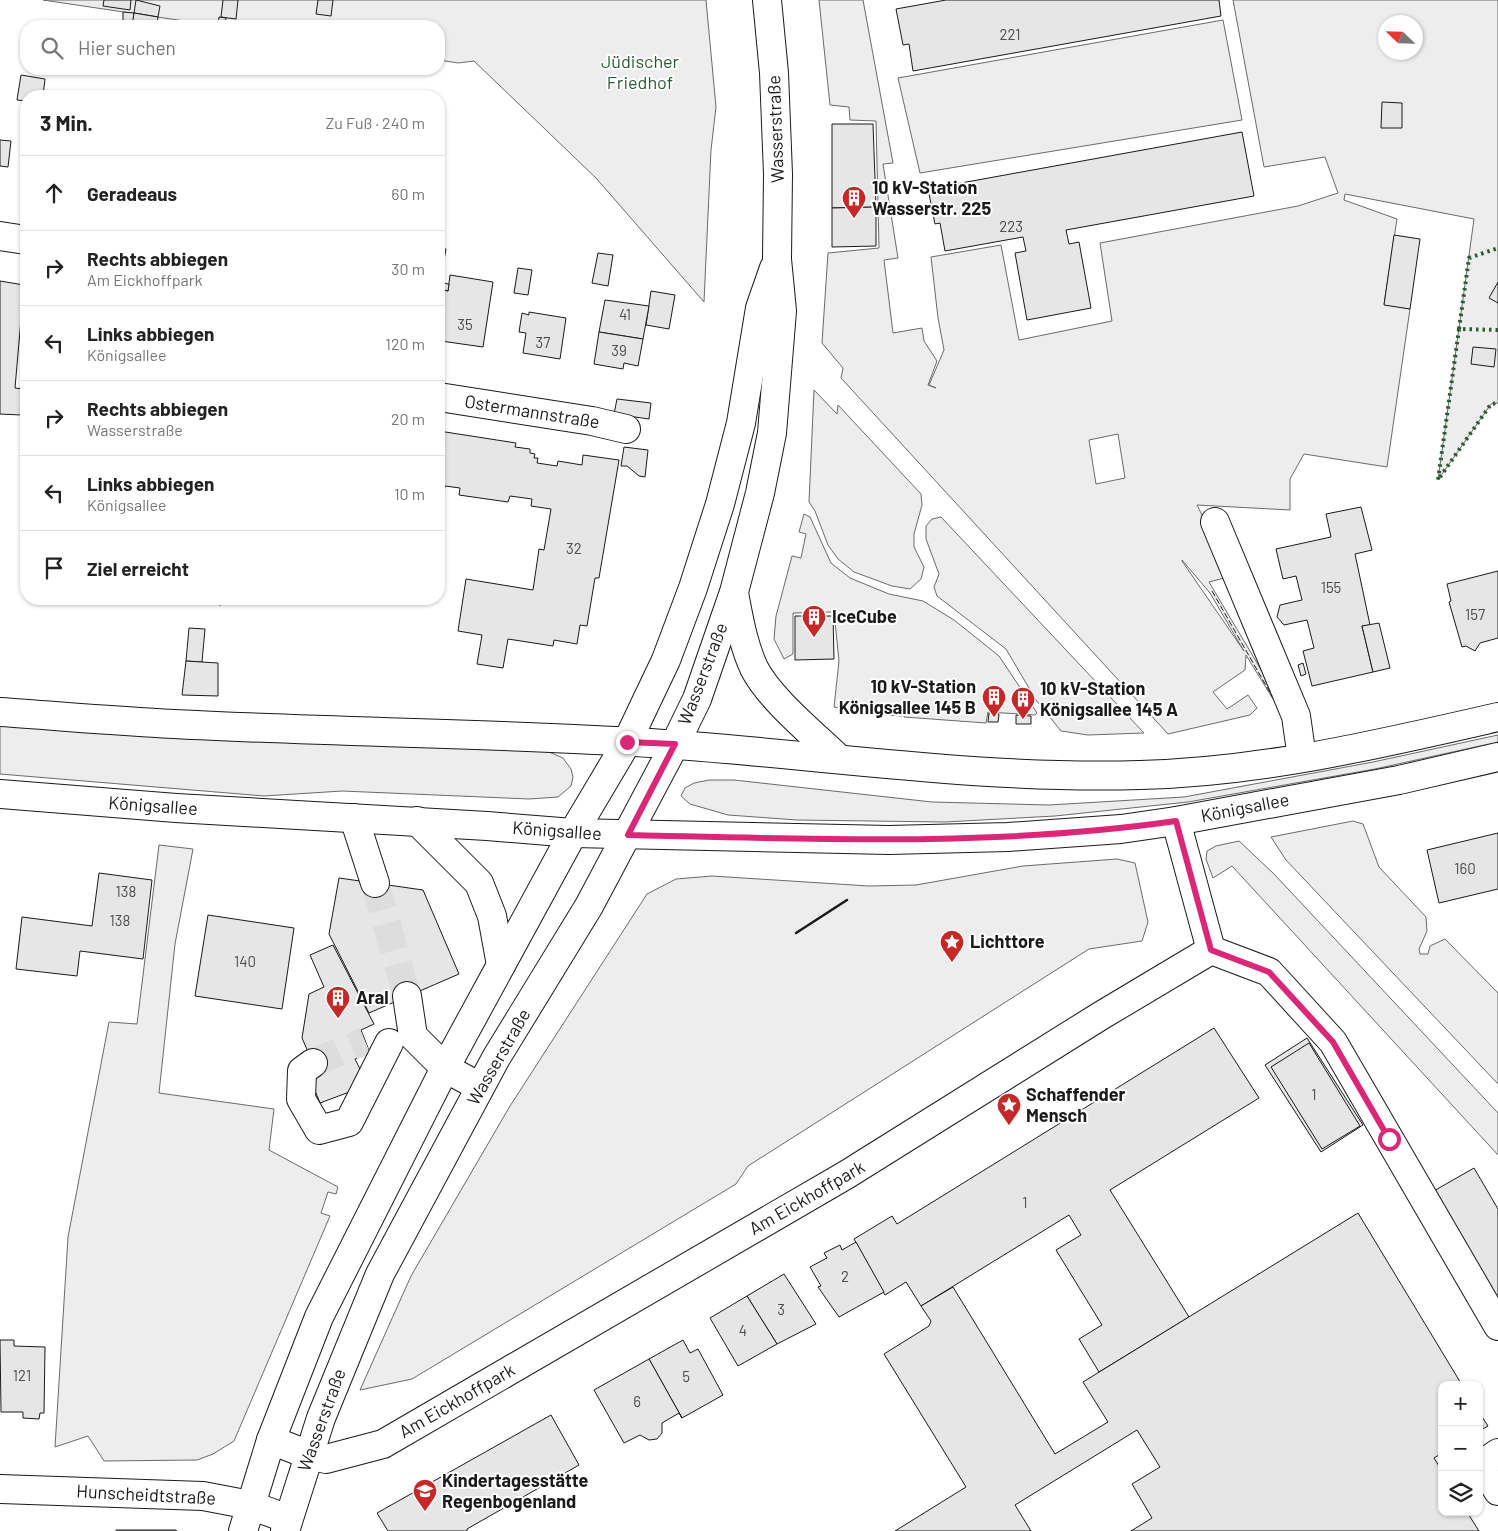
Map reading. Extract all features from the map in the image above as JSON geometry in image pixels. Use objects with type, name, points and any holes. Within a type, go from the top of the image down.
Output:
[{"type":"main road","name":"Wasserstraße","points":[[287,1525],[328,1400],[380,1274],[480,1086],[589,906],[628,835],[696,699],[734,592],[760,493],[772,432],[782,311],[777,259],[778,174],[774,73],[767,0]]},
{"type":"main road","points":[[0,236],[20,239]]},
{"type":"main road","name":"Wasserstraße","points":[[243,1531],[271,1440],[319,1317],[446,1068],[573,833],[627,742],[666,660],[693,588],[720,504],[741,423],[760,308],[777,259]]},
{"type":"main road","name":"Ostermannstraße","points":[[445,398],[592,421],[626,429]]},
{"type":"main road","points":[[1214,522],[1296,716],[1302,758]]},
{"type":"main road","name":"Wasserstraße","points":[[734,592],[743,639],[754,669],[788,710],[838,758]]},
{"type":"main road","points":[[0,712],[173,724],[675,744],[1058,776],[1143,775],[1210,770],[1302,758],[1363,749],[1498,717]]},
{"type":"main road","name":"Königsallee","points":[[0,794],[176,808],[573,833],[889,840],[1008,837],[1121,829],[1176,821],[1399,780],[1498,757]]},
{"type":"main road","points":[[354,818],[375,883]]},
{"type":"main road","points":[[1176,821],[1211,950],[1269,972],[1333,1042],[1498,1326]]},
{"type":"main road","points":[[417,822],[479,883],[492,916],[501,965]]},
{"type":"main road","name":"Am Eickhoffpark","points":[[271,1440],[309,1455],[326,1459],[382,1444],[846,1175],[1102,1015],[1211,950]]},
{"type":"main road","points":[[313,1063],[302,1071],[301,1099],[319,1130],[349,1122],[407,996]]},
{"type":"main road","points":[[381,1050],[446,1068],[480,1086]]},
{"type":"main road","points":[[1498,1453],[1482,1464],[1498,1492]]},
{"type":"main road","name":"Hunscheidtstraße","points":[[0,1489],[203,1496],[250,1505],[287,1525]]},
{"type":"shaded area","points":[[43,0],[706,0],[716,107],[711,150],[704,302],[596,178],[474,61],[458,63],[445,61],[445,20],[178,20]]},
{"type":"shaded area","points":[[819,0],[863,0],[893,163],[883,164],[898,258],[884,260],[893,333],[922,328],[924,341],[937,361],[928,385],[936,388],[929,385],[944,350],[938,318],[931,257],[1001,245],[1019,340],[1112,321],[1100,243],[1298,206],[1338,193],[1325,157],[1264,167],[1233,0],[1498,0],[1498,403],[1491,404],[1438,480],[1474,219],[1345,194],[1344,200],[1397,219],[1384,304],[1410,309],[1387,467],[1304,454],[1290,479],[1290,510],[1197,505],[1232,576],[1209,582],[1276,695],[1273,699],[1246,655],[1245,670],[1213,692],[1227,709],[1248,695],[1257,708],[1250,715],[1168,734],[841,378],[843,368],[822,343],[828,253],[879,248],[876,121],[850,120],[849,107],[830,105]],"holes":[[[1118,434],[1125,478],[1096,484],[1089,440]],[[1182,561],[1210,593],[1244,651]]]},
{"type":"shaded area","points":[[1223,20],[1242,120],[920,173],[898,78]]},
{"type":"shaded area","points":[[814,390],[837,414],[838,405],[921,494],[922,505],[914,534],[914,547],[924,567],[921,579],[910,589],[892,586],[854,572],[838,559],[828,545],[815,511],[809,502]]},
{"type":"shaded area","points":[[804,514],[810,517],[831,563],[850,578],[889,594],[923,601],[954,620],[999,656],[1037,713],[1035,715],[988,712],[986,723],[904,717],[904,704],[902,716],[858,713],[834,707],[839,661],[834,612],[793,613],[793,654],[784,659],[774,639],[776,616],[792,556],[801,558],[806,534],[799,532]]},
{"type":"shaded area","points":[[941,517],[1144,733],[1088,735],[1061,731],[1036,700],[1006,649],[937,596],[934,587],[939,574],[926,539],[926,526],[932,519]]},
{"type":"shaded area","points":[[0,724],[530,749],[549,752],[563,758],[571,769],[573,777],[571,786],[558,797],[529,799],[342,791],[264,796],[0,774]]},
{"type":"shaded area","points":[[1498,735],[1498,742],[1375,769],[1188,802],[1055,816],[945,822],[797,820],[728,815],[690,804],[681,796],[685,788],[694,783],[709,780],[734,780],[932,802],[1049,805],[1184,797],[1373,762]]},
{"type":"shaded area","points":[[1353,821],[1363,824],[1379,867],[1426,917],[1427,931],[1419,949],[1420,954],[1428,954],[1430,946],[1445,939],[1498,993],[1498,1084],[1286,860],[1271,837]]},
{"type":"shaded area","points":[[1239,841],[1274,874],[1498,1113],[1498,1155],[1232,866],[1213,878],[1206,859],[1207,851],[1216,846]]},
{"type":"shaded area","points":[[159,845],[193,849],[175,944],[159,1093],[274,1109],[269,1150],[338,1187],[336,1194],[328,1192],[321,1213],[330,1216],[234,1441],[213,1454],[197,1460],[104,1461],[88,1436],[55,1447],[68,1237],[109,1022],[137,1024]]},
{"type":"shaded area","points":[[1117,859],[1135,863],[1148,922],[1142,941],[1089,949],[748,1166],[736,1184],[412,1379],[360,1390],[411,1276],[510,1106],[647,894],[676,879],[712,876],[869,886],[916,885],[1023,866]]},
{"type":"building","points":[[104,0],[131,0],[130,10],[103,6]]},
{"type":"building","points":[[136,0],[160,6],[158,17],[134,13]]},
{"type":"building","points":[[223,0],[238,0],[236,19],[221,17]]},
{"type":"building","points":[[318,0],[333,0],[331,16],[316,14]]},
{"type":"building","points":[[946,0],[1219,0],[1221,16],[913,71],[909,44],[903,45],[896,9]]},
{"type":"building","points":[[123,12],[134,13],[133,20],[123,20]]},
{"type":"building","points":[[134,13],[158,17],[158,20],[133,20]]},
{"type":"building","points":[[219,17],[226,18],[226,20],[219,20]]},
{"type":"building","points":[[21,75],[45,79],[44,90],[20,90],[20,100],[17,100]]},
{"type":"building","points":[[1382,102],[1402,103],[1402,128],[1381,128]]},
{"type":"building","points":[[832,124],[873,124],[876,207],[832,208]]},
{"type":"building","points":[[1242,132],[1254,196],[1066,230],[1069,244],[1079,242],[1091,308],[1027,320],[1015,253],[1026,251],[1023,237],[945,251],[940,223],[935,224],[928,189]]},
{"type":"building","points":[[0,140],[11,141],[8,167],[0,166]]},
{"type":"building","name":"10 kV-Station Wasserstr. 225","points":[[876,207],[876,246],[832,247],[832,208]]},
{"type":"building","points":[[1394,235],[1420,239],[1410,309],[1384,305]]},
{"type":"building","points":[[598,253],[613,255],[608,286],[592,283]]},
{"type":"building","points":[[518,268],[532,270],[528,295],[514,293]]},
{"type":"building","points":[[450,275],[493,282],[483,347],[445,342],[445,290],[448,291]]},
{"type":"building","points":[[0,281],[20,284],[20,331],[15,388],[20,389],[20,415],[0,414]]},
{"type":"building","points":[[1498,282],[1498,303],[1489,298]]},
{"type":"building","points":[[445,283],[449,284],[448,291],[445,290]]},
{"type":"building","points":[[651,291],[675,295],[669,329],[646,325]]},
{"type":"building","points":[[605,300],[649,306],[643,339],[599,332]]},
{"type":"building","points":[[529,312],[566,318],[560,359],[523,353],[526,333],[519,332],[522,313],[529,315]]},
{"type":"building","points":[[599,332],[643,339],[638,366],[624,363],[623,369],[594,364]]},
{"type":"building","points":[[1473,347],[1496,349],[1494,367],[1471,364]]},
{"type":"building","points":[[617,399],[651,403],[649,419],[614,414]]},
{"type":"building","points":[[445,432],[516,443],[515,447],[530,449],[530,453],[535,454],[534,458],[538,458],[537,463],[557,466],[558,461],[582,465],[583,455],[619,460],[599,578],[595,578],[587,626],[580,625],[577,644],[554,640],[553,646],[508,639],[503,668],[477,664],[482,635],[458,631],[466,579],[533,590],[539,549],[544,550],[551,509],[531,506],[532,499],[510,496],[508,502],[459,495],[460,488],[445,486]]},
{"type":"building","points":[[624,447],[648,450],[645,477],[639,476],[627,466],[621,466]]},
{"type":"building","points":[[1361,507],[1372,550],[1355,554],[1370,625],[1362,626],[1373,672],[1312,686],[1303,651],[1314,648],[1307,620],[1284,625],[1277,617],[1280,605],[1302,600],[1296,576],[1283,579],[1276,549],[1331,537],[1326,514]]},
{"type":"building","points":[[1498,571],[1498,638],[1480,643],[1475,651],[1466,646],[1462,647],[1449,602],[1451,601],[1447,584]]},
{"type":"building","name":"IceCube","points":[[795,616],[833,616],[834,659],[795,660]]},
{"type":"building","points":[[1379,623],[1390,668],[1373,672],[1362,626]]},
{"type":"building","points":[[189,628],[205,629],[202,662],[186,661]]},
{"type":"building","points":[[186,661],[218,663],[218,696],[182,695]]},
{"type":"building","points":[[1303,663],[1306,674],[1301,676],[1298,665]]},
{"type":"building","name":"10 kV-Station Königsallee 145 B","points":[[989,713],[999,714],[998,722],[988,722]]},
{"type":"building","name":"10 kV-Station Königsallee 145 A","points":[[1016,715],[1031,716],[1031,724],[1016,724]]},
{"type":"building","points":[[1498,833],[1498,889],[1439,903],[1427,850]]},
{"type":"building","points":[[99,873],[152,880],[143,959],[80,951],[77,976],[16,969],[22,917],[92,926]]},
{"type":"building","name":"Aral","points":[[339,878],[423,890],[459,974],[369,1013],[329,934]]},
{"type":"building","points":[[208,915],[294,928],[282,1009],[195,996]]},
{"type":"building","name":"Aral","points":[[333,945],[374,1024],[361,1030],[370,1053],[355,1059],[365,1079],[360,1088],[320,1103],[310,1078],[313,1063],[302,1038],[309,994],[324,987],[310,955]]},
{"type":"building","points":[[1214,1028],[1259,1098],[1110,1190],[1189,1317],[1099,1372],[1079,1339],[1102,1325],[1056,1250],[1081,1235],[1069,1215],[921,1306],[906,1282],[885,1295],[854,1239],[892,1216],[897,1224]]},
{"type":"building","points":[[1307,1038],[1363,1125],[1321,1152],[1265,1065]]},
{"type":"building","points":[[1309,1043],[1360,1126],[1322,1149],[1271,1067]]},
{"type":"building","points":[[1474,1168],[1498,1209],[1498,1305],[1432,1192]]},
{"type":"building","points":[[1358,1213],[1460,1381],[1438,1381],[1438,1456],[1434,1458],[1438,1464],[1438,1516],[1470,1516],[1479,1531],[1131,1531],[1152,1518],[1132,1484],[1160,1467],[1137,1430],[1015,1505],[1031,1531],[895,1531],[966,1487],[884,1354],[929,1326],[931,1321],[921,1306],[953,1287],[1055,1454],[1108,1422],[1083,1382]]},
{"type":"building","points":[[856,1242],[884,1292],[839,1317],[818,1287],[821,1286],[810,1267],[827,1258],[824,1253],[840,1245],[842,1250]]},
{"type":"building","points":[[784,1274],[816,1324],[777,1344],[747,1296]]},
{"type":"building","points":[[747,1296],[777,1344],[738,1366],[710,1318]]},
{"type":"building","points":[[0,1340],[14,1340],[14,1346],[45,1347],[44,1413],[40,1413],[39,1419],[23,1418],[23,1412],[1,1412]]},
{"type":"building","points":[[683,1340],[690,1353],[698,1349],[723,1395],[682,1418],[649,1359]]},
{"type":"building","points":[[649,1359],[682,1418],[679,1413],[662,1423],[662,1433],[657,1439],[649,1440],[640,1435],[624,1443],[594,1390]]},
{"type":"building","points":[[551,1415],[579,1465],[467,1529],[467,1531],[388,1531],[377,1513]]},
{"type":"building","points":[[1483,1418],[1488,1426],[1483,1429]]},
{"type":"building","points":[[176,1530],[177,1531],[116,1531]]},
{"type":"tunnel","points":[[375,883],[407,996]]},
{"type":"tunnel","points":[[313,1063],[365,1041]]},
{"type":"hedge","points":[[1459,329],[1469,258],[1498,248]]},
{"type":"hedge","points":[[1498,330],[1459,329],[1438,480],[1491,404],[1498,403]]},
{"type":"fence","points":[[1212,591],[1272,696]]},
{"type":"wall","points":[[796,933],[847,900]]},
{"type":"place","name":"10 kV-Station Wasserstr. 225","points":[[854,219]]},
{"type":"place","name":"IceCube","points":[[814,638]]},
{"type":"place","name":"10 kV-Station Königsallee 145 B","points":[[994,718]]},
{"type":"place","name":"10 kV-Station Königsallee 145 A","points":[[1023,720]]},
{"type":"place","name":"Lichttore","points":[[952,963]]},
{"type":"place","name":"Aral","points":[[338,1019]]},
{"type":"place","name":"Schaffender Mensch","points":[[1009,1126]]},
{"type":"place","name":"Kindertagesstätte Regenbogenland","points":[[425,1512]]},
{"type":"route","points":[[627,742],[675,744],[628,835],[889,840],[1008,837],[1121,829],[1176,821],[1211,950],[1269,972],[1333,1042],[1389,1139]]},
{"type":"park label","name":"Jüdischer Friedhof","points":[[640,72]]}]
